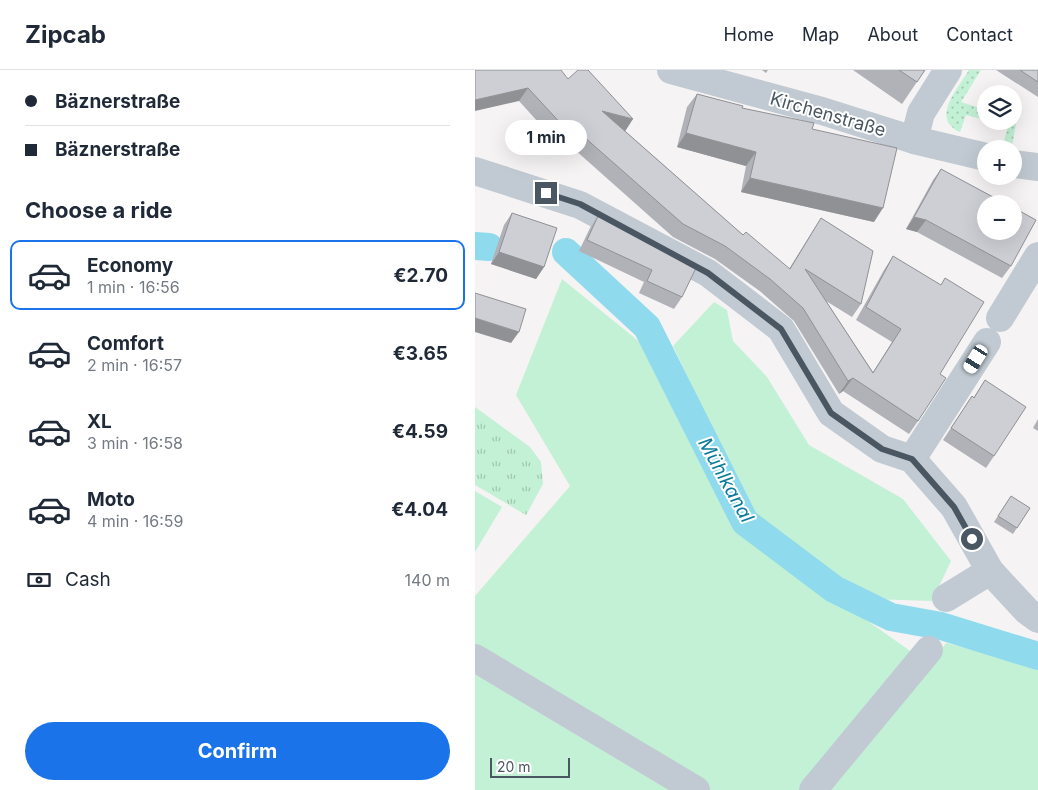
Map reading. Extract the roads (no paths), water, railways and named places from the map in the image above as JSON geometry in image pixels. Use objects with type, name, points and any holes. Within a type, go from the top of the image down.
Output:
[{"type":"street","name":"Kirchenstraße","points":[[671,70],[714,76],[915,140],[977,149]]},
{"type":"street","points":[[915,140],[921,113],[948,70]]},
{"type":"street","points":[[475,171],[580,204],[708,273],[781,329],[831,413],[844,431],[882,449],[912,459],[954,507],[990,571],[1027,611],[1038,619]]},
{"type":"street","points":[[1000,318],[1038,256]]},
{"type":"street","points":[[912,459],[987,342]]},
{"type":"street","points":[[946,598],[990,571]]},
{"type":"street","points":[[813,790],[929,650]]},
{"type":"street","points":[[475,658],[696,790]]},
{"type":"waterway","name":"Mühlkanal","points":[[475,246],[489,247]]},
{"type":"waterway","name":"Mühlkanal","points":[[566,252],[647,327],[745,522],[834,589],[891,617],[941,626],[1038,656]]}]
